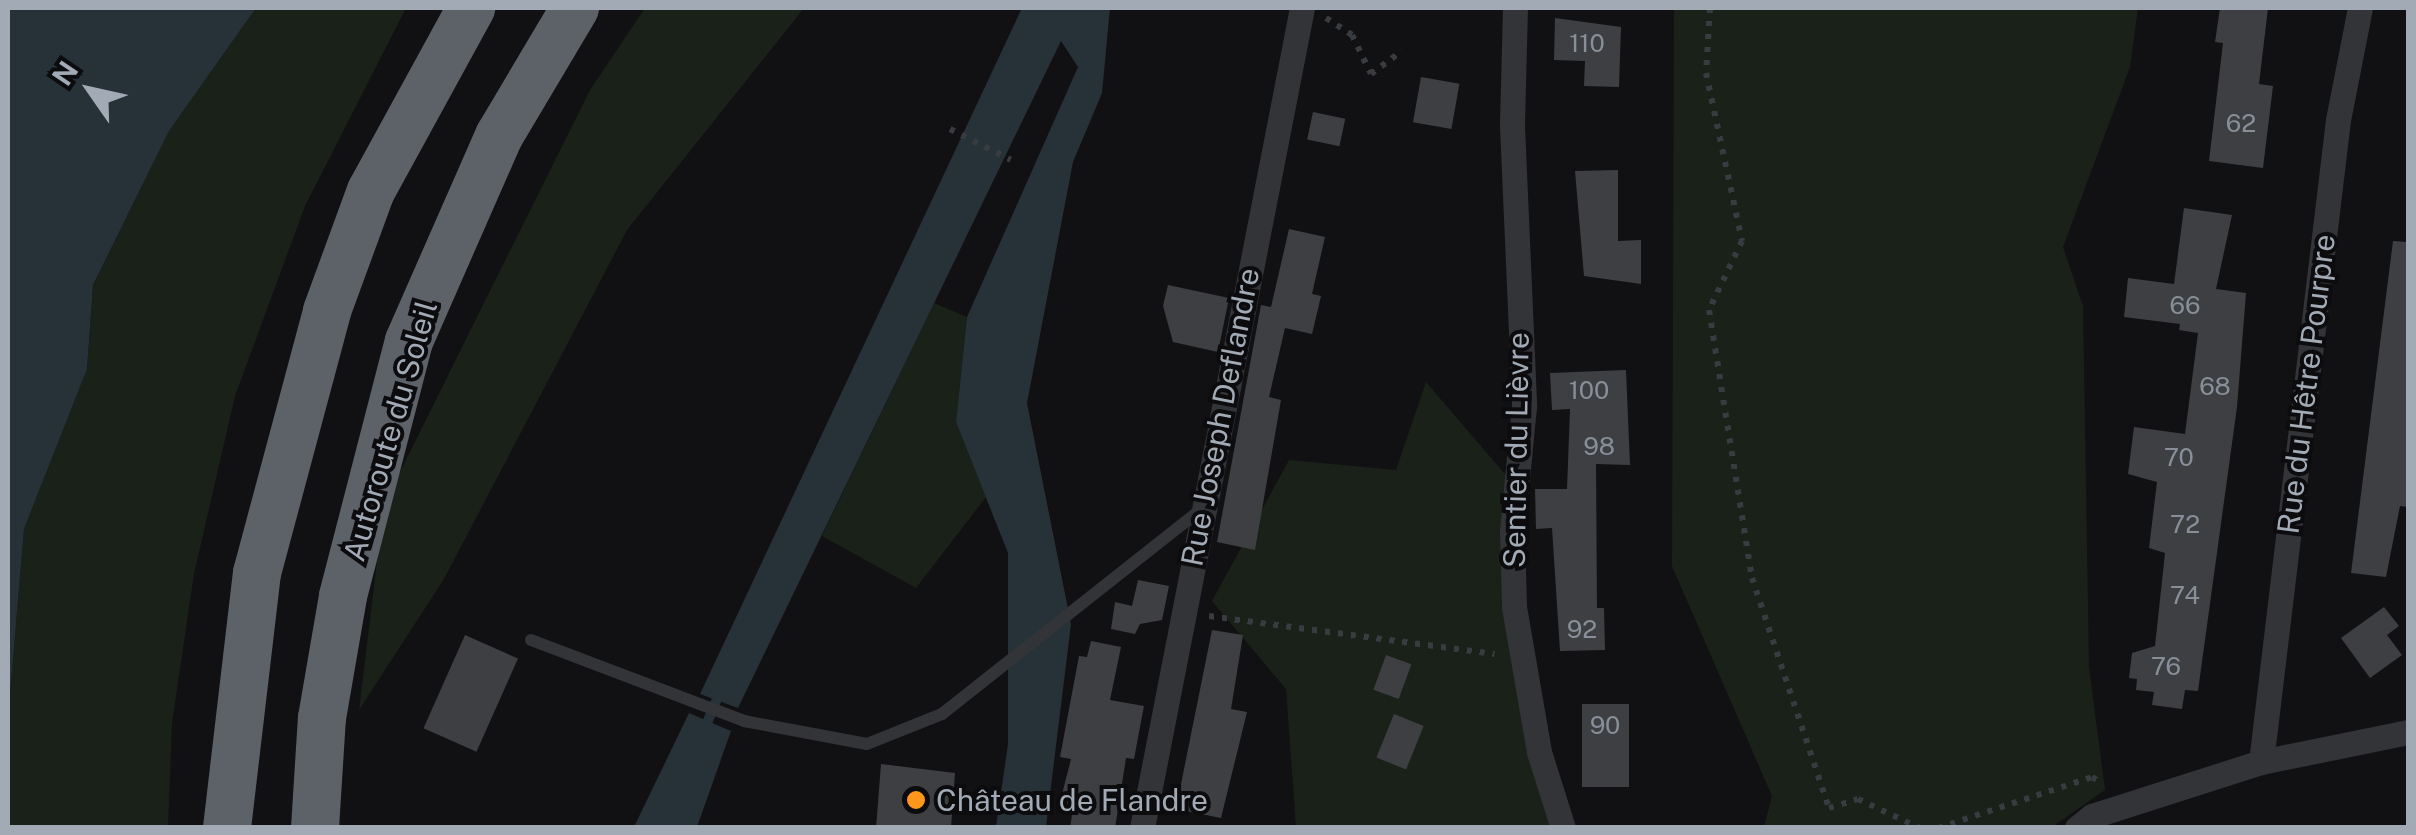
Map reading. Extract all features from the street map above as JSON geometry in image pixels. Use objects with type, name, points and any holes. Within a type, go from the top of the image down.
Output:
[{"type":"highway","points":[[226,828],[257,573],[327,311],[371,191],[471,8]]},
{"type":"highway","name":"Autoroute du Soleil","points":[[315,828],[322,718],[343,596],[410,341],[499,136],[575,8]]},
{"type":"street","name":"Rue Joseph Deflandre","points":[[1142,828],[1200,510],[1302,8]]},
{"type":"street","name":"Sentier du Lièvre","points":[[1515,8],[1512,126],[1524,406],[1512,531],[1522,658],[1539,752],[1562,828]]},
{"type":"street","name":"Rue du Hêtre Pourpre","points":[[2261,762],[2338,120],[2360,8]]},
{"type":"street","points":[[2077,828],[2120,806],[2261,762],[2408,732]]},
{"type":"lane","points":[[531,640],[744,721],[866,744],[942,714],[1200,510]]},
{"type":"path","points":[[1314,8],[1352,35],[1371,74],[1402,51]]},
{"type":"path","points":[[1710,8],[1706,73],[1742,242],[1709,310],[1752,578],[1829,808],[1858,799],[1920,828]]},
{"type":"path","points":[[950,129],[1011,160]]},
{"type":"path","points":[[1182,613],[1522,658]]},
{"type":"path","points":[[1938,828],[2092,777],[2114,791],[2120,806]]},
{"type":"shaded area","points":[[8,8],[256,8],[169,131],[93,285],[87,369],[24,529],[8,718]]},
{"type":"shaded area","points":[[256,8],[406,8],[305,206],[235,396],[194,574],[172,723],[168,827],[8,828],[8,718],[24,529],[87,369],[93,285],[169,131]]},
{"type":"shaded area","points":[[645,8],[804,8],[627,230],[444,579],[359,710],[384,504],[590,90]]},
{"type":"shaded area","points":[[1022,8],[1110,8],[1102,93],[1073,162],[1027,403],[1071,624],[1046,827],[996,827],[1008,744],[1008,553],[956,422],[967,317],[1078,67],[1061,41],[738,708],[700,694]]},
{"type":"shaded area","points":[[1674,8],[2138,8],[2130,67],[2063,247],[2083,306],[2089,667],[2105,790],[2052,827],[1764,827],[1772,796],[1672,566]]},
{"type":"shaded area","points":[[934,303],[967,317],[956,422],[986,497],[916,588],[822,536]]},
{"type":"shaded area","points":[[1426,382],[1516,487],[1512,531],[1563,827],[1296,827],[1286,689],[1212,601],[1289,460],[1396,470]]},
{"type":"shaded area","points":[[689,713],[731,731],[697,827],[634,827]]},
{"type":"building","points":[[2220,8],[2268,8],[2259,84],[2273,86],[2263,168],[2209,161],[2223,43],[2215,42]]},
{"type":"building","points":[[1555,18],[1621,27],[1619,87],[1584,86],[1585,61],[1554,60]]},
{"type":"building","points":[[1421,77],[1459,84],[1451,129],[1413,122]]},
{"type":"building","points":[[1313,112],[1345,119],[1339,146],[1307,139]]},
{"type":"building","points":[[1618,170],[1618,241],[1641,240],[1641,284],[1584,276],[1575,171]]},
{"type":"building","points":[[2184,208],[2232,215],[2216,289],[2246,293],[2237,407],[2198,691],[2185,690],[2182,709],[2152,705],[2154,692],[2136,690],[2137,679],[2129,678],[2132,653],[2155,646],[2165,553],[2149,548],[2157,482],[2128,474],[2134,427],[2185,434],[2198,333],[2179,330],[2180,324],[2124,317],[2128,278],[2174,284]]},
{"type":"building","points":[[1289,229],[1325,237],[1312,294],[1321,296],[1312,334],[1285,328],[1269,397],[1281,400],[1255,550],[1217,542],[1261,305],[1271,307]]},
{"type":"building","points":[[2393,241],[2408,242],[2408,507],[2400,506],[2386,577],[2351,573]]},
{"type":"building","points":[[1168,285],[1229,298],[1218,352],[1173,342],[1163,306]]},
{"type":"building","points":[[1626,370],[1630,465],[1596,464],[1597,608],[1604,608],[1605,650],[1560,651],[1552,528],[1536,529],[1535,489],[1567,489],[1570,409],[1552,410],[1550,373]]},
{"type":"building","points":[[1138,580],[1169,586],[1162,620],[1140,624],[1135,634],[1111,629],[1115,602],[1132,606]]},
{"type":"building","points":[[2384,607],[2399,626],[2387,635],[2402,655],[2370,678],[2341,638]]},
{"type":"building","points":[[1212,630],[1243,635],[1231,709],[1247,712],[1221,818],[1176,809]]},
{"type":"building","points":[[465,635],[518,659],[476,752],[424,728]]},
{"type":"building","points":[[1091,641],[1121,647],[1110,700],[1144,706],[1134,759],[1126,758],[1115,828],[1070,828],[1073,808],[1059,806],[1071,759],[1060,757],[1079,656],[1087,657]]},
{"type":"building","points":[[1386,655],[1411,664],[1399,699],[1373,690]]},
{"type":"building","points":[[1582,704],[1629,704],[1629,787],[1582,787]]},
{"type":"building","points":[[1394,714],[1424,726],[1406,770],[1376,758]]},
{"type":"building","name":"Château de Flandre","points":[[881,764],[955,773],[951,828],[876,828]]},
{"type":"waterway","points":[[703,733],[721,689]]},
{"type":"place","name":"Château de Flandre","points":[[916,800]]}]
